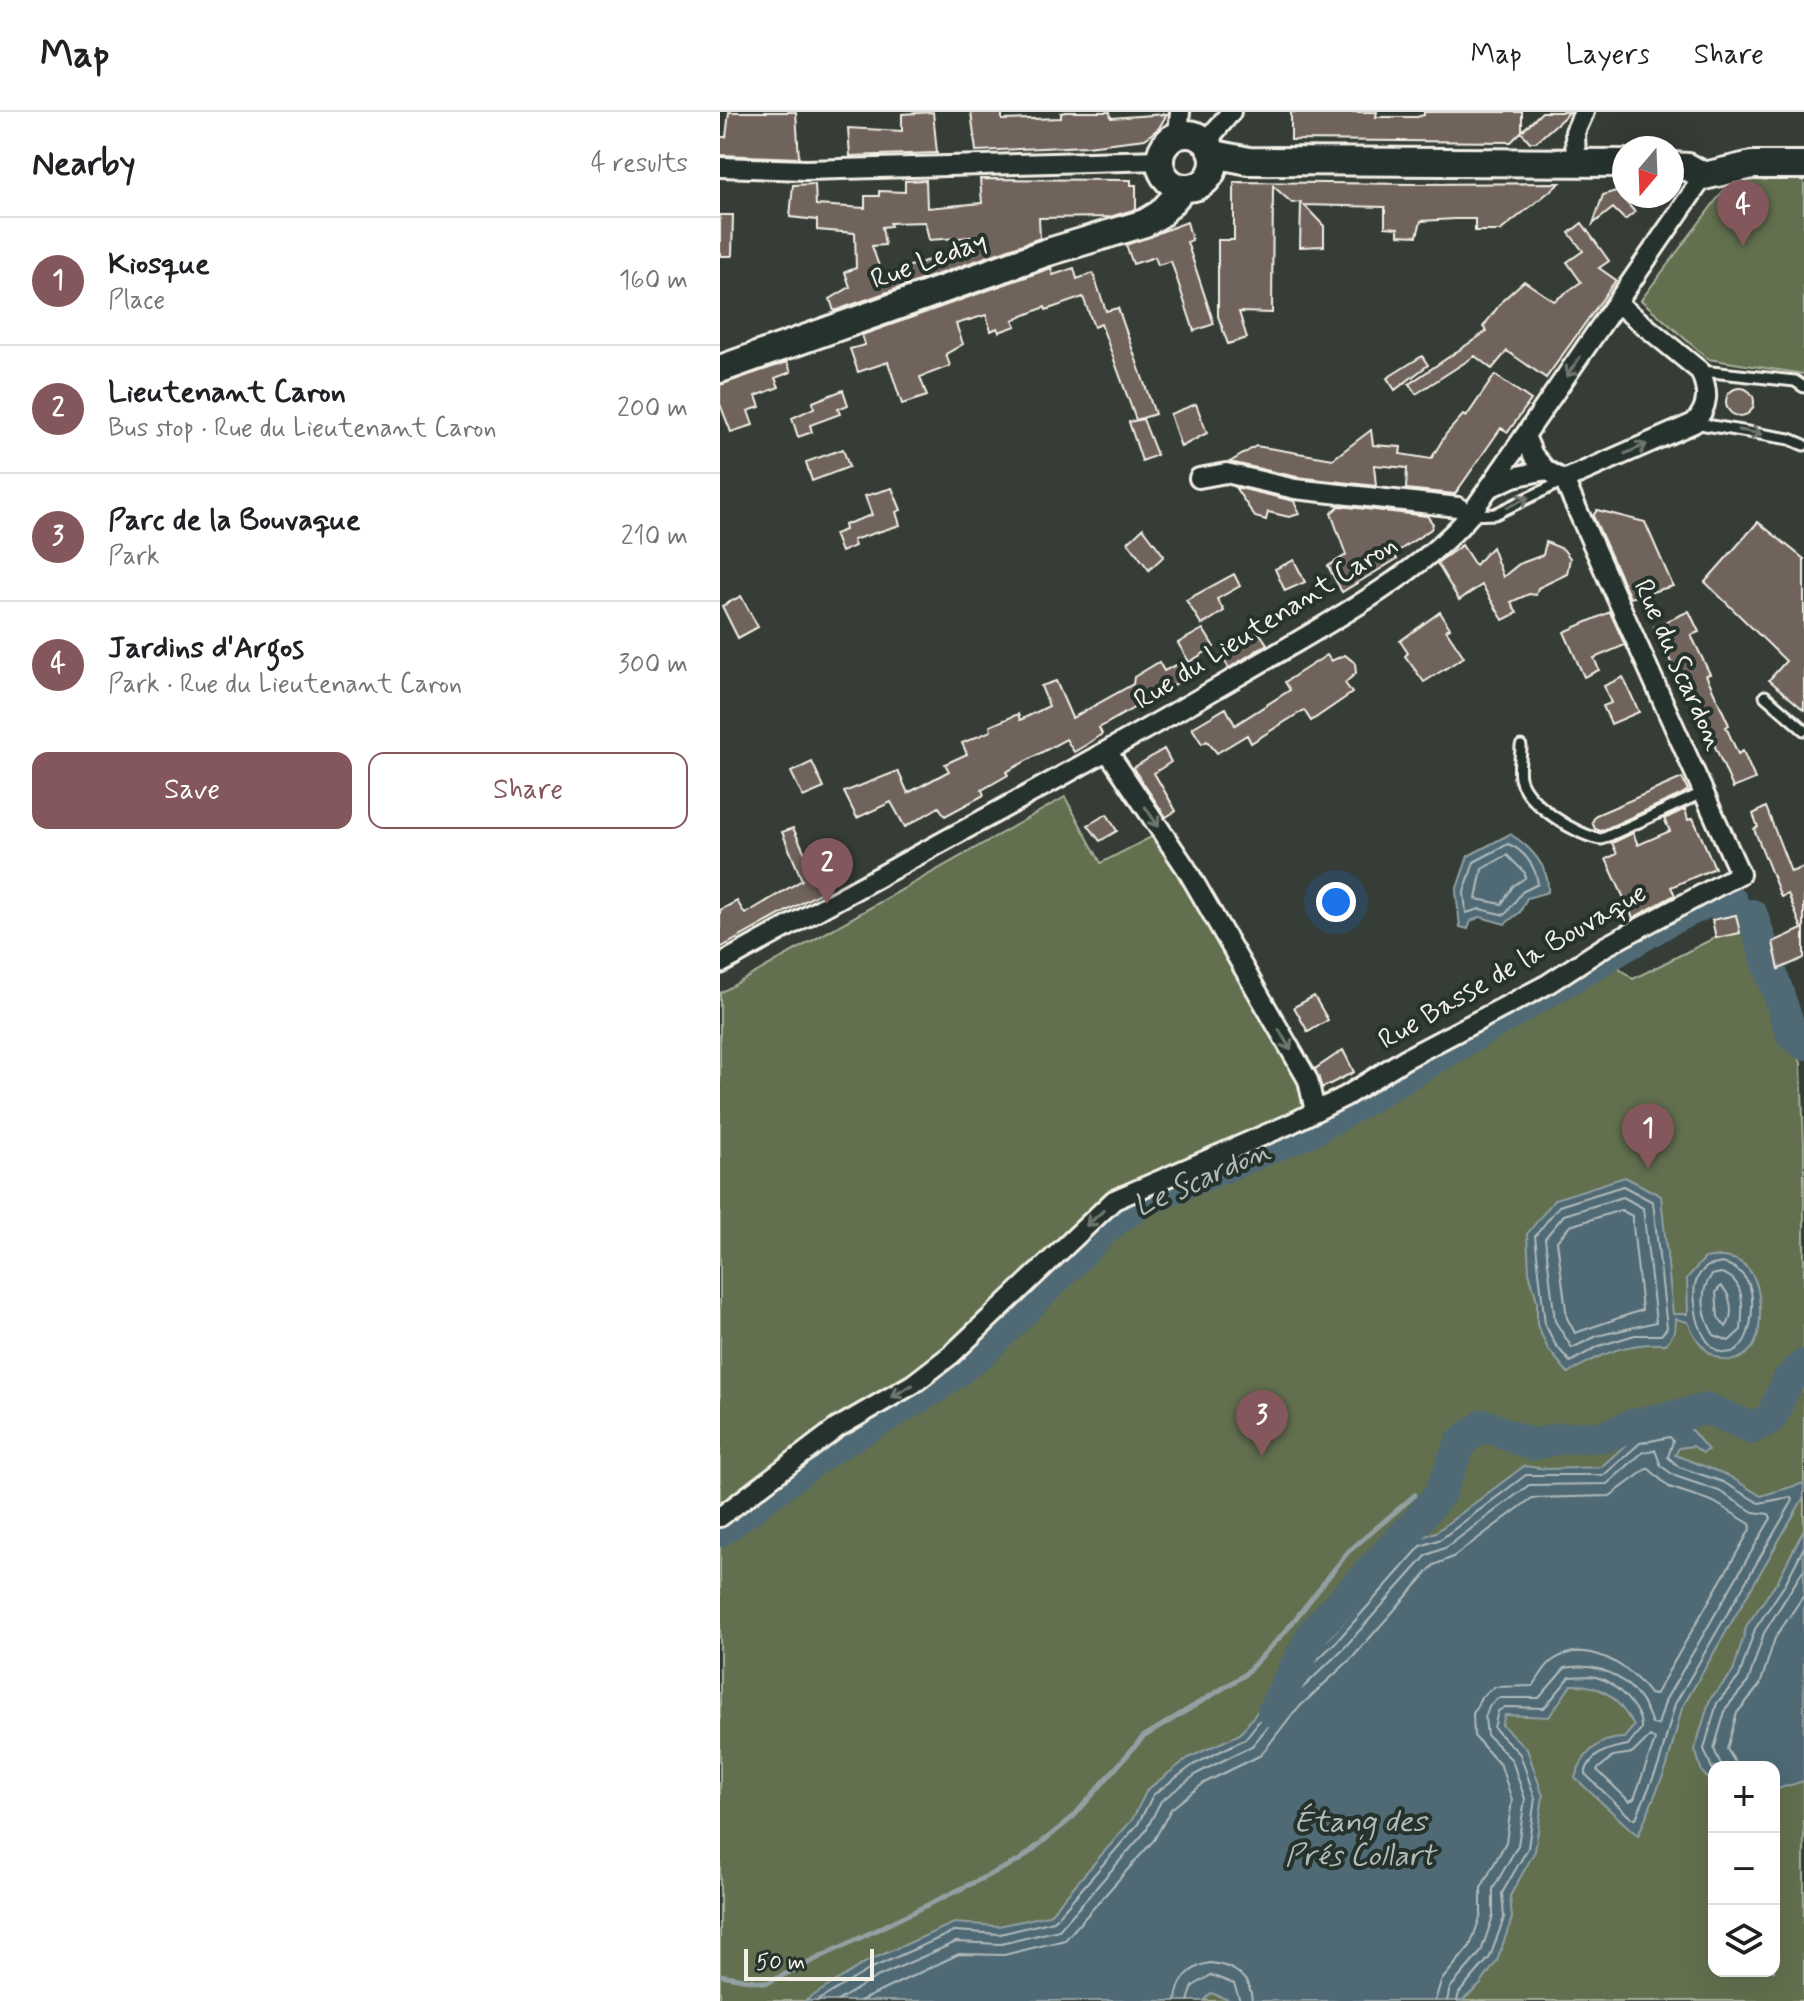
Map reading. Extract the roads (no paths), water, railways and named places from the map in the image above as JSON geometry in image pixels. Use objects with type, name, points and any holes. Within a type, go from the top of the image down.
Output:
[{"type":"main road","points":[[1217,155],[1204,183],[1171,176],[1166,145],[1179,124],[1217,155],[1612,163]]},
{"type":"main road","points":[[1684,167],[1704,176],[1752,165],[1804,165]]},
{"type":"main road","name":"Rue Leday","points":[[720,369],[1045,253],[1145,223],[1160,214],[1171,176]]},
{"type":"street","points":[[1217,155],[1231,112]]},
{"type":"street","points":[[1576,163],[1575,132],[1584,112]]},
{"type":"street","points":[[720,167],[1171,176]]},
{"type":"street","name":"Rue du Lieutenant Caron","points":[[720,964],[1108,752],[1306,636],[1441,546],[1470,515],[1704,176]]},
{"type":"street","points":[[1525,436],[1533,455],[1546,470],[1564,480],[1694,423],[1704,412],[1707,401],[1700,371],[1617,303]]},
{"type":"street","points":[[1488,488],[1513,477],[1546,470]]},
{"type":"street","points":[[1199,478],[1226,473],[1295,489],[1458,507],[1470,515]]},
{"type":"street","name":"Rue du Scardon","points":[[1564,480],[1740,874]]},
{"type":"street","points":[[1108,752],[1209,908],[1308,1080],[1315,1111]]},
{"type":"street","name":"Rue Basse de la Bouvaque","points":[[720,1517],[837,1428],[913,1384],[952,1354],[1114,1200],[1315,1111],[1740,874]]},
{"type":"lane","points":[[1700,371],[1795,381],[1804,387]]},
{"type":"lane","points":[[1694,423],[1790,439],[1804,445]]},
{"type":"lane","points":[[1470,515],[1495,514],[1564,480]]},
{"type":"lane","points":[[1765,696],[1804,730]]},
{"type":"lane","points":[[1521,746],[1520,779],[1532,799],[1585,838],[1602,839],[1704,792]]},
{"type":"water","points":[[1510,834],[1537,858],[1546,874],[1548,892],[1527,898],[1520,912],[1505,924],[1480,917],[1471,921],[1468,929],[1460,927],[1456,891],[1468,856]]},
{"type":"water","points":[[1625,1177],[1661,1196],[1673,1314],[1688,1314],[1687,1278],[1705,1258],[1731,1258],[1748,1268],[1757,1287],[1760,1312],[1758,1336],[1752,1348],[1742,1357],[1723,1360],[1714,1356],[1698,1341],[1688,1322],[1676,1319],[1675,1331],[1666,1344],[1639,1345],[1615,1351],[1568,1373],[1548,1349],[1537,1325],[1537,1301],[1529,1272],[1527,1234],[1555,1199]]},
{"type":"water","name":"Étang des Prés Collart","points":[[1688,1426],[1708,1450],[1703,1453],[1693,1446],[1679,1448],[1675,1455],[1727,1475],[1761,1496],[1804,1483],[1804,1497],[1682,1708],[1667,1766],[1638,1836],[1575,1778],[1592,1749],[1606,1741],[1624,1738],[1634,1726],[1615,1700],[1601,1690],[1571,1685],[1549,1717],[1505,1715],[1502,1725],[1527,1749],[1543,1796],[1535,1851],[1510,1896],[1512,1918],[1497,1961],[1480,1985],[1462,2001],[1231,2001],[1211,1993],[1204,2001],[805,2001],[868,1961],[954,1923],[999,1926],[1049,1915],[1132,1820],[1147,1790],[1188,1758],[1240,1734],[1272,1692],[1331,1636],[1417,1539],[1436,1532],[1524,1466],[1548,1469],[1601,1467],[1637,1435]]},
{"type":"water","points":[[1804,1529],[1804,1781],[1780,1788],[1780,1761],[1708,1761],[1708,1778],[1702,1772],[1695,1749],[1710,1699],[1733,1672],[1747,1625],[1777,1582]]},
{"type":"waterway","name":"Le Scardon","points":[[720,1531],[828,1450],[932,1390],[981,1353],[1111,1223],[1143,1201],[1315,1129],[1669,920],[1707,902],[1732,902]]},
{"type":"waterway","name":"Le Scardon","points":[[1752,915],[1792,1035],[1804,1044]]},
{"type":"waterway","points":[[1273,1711],[1314,1631],[1419,1519],[1440,1493],[1461,1442],[1484,1425],[1532,1445],[1556,1439],[1607,1436],[1632,1425],[1708,1409],[1753,1428],[1771,1418],[1788,1380],[1804,1365]]},
{"type":"waterway","points":[[1433,1493],[1440,1493]]},
{"type":"waterway","points":[[720,1975],[767,1983],[1020,1860],[1073,1817],[1143,1737],[1243,1676],[1285,1632],[1348,1552],[1415,1495]]},
{"type":"place","name":"Jardins d'Argos","points":[[1743,246]]},
{"type":"place","name":"Lieutenant Caron","points":[[827,904]]},
{"type":"place","name":"Kiosque","points":[[1648,1169]]},
{"type":"place","name":"Parc de la Bouvaque","points":[[1262,1456]]}]
